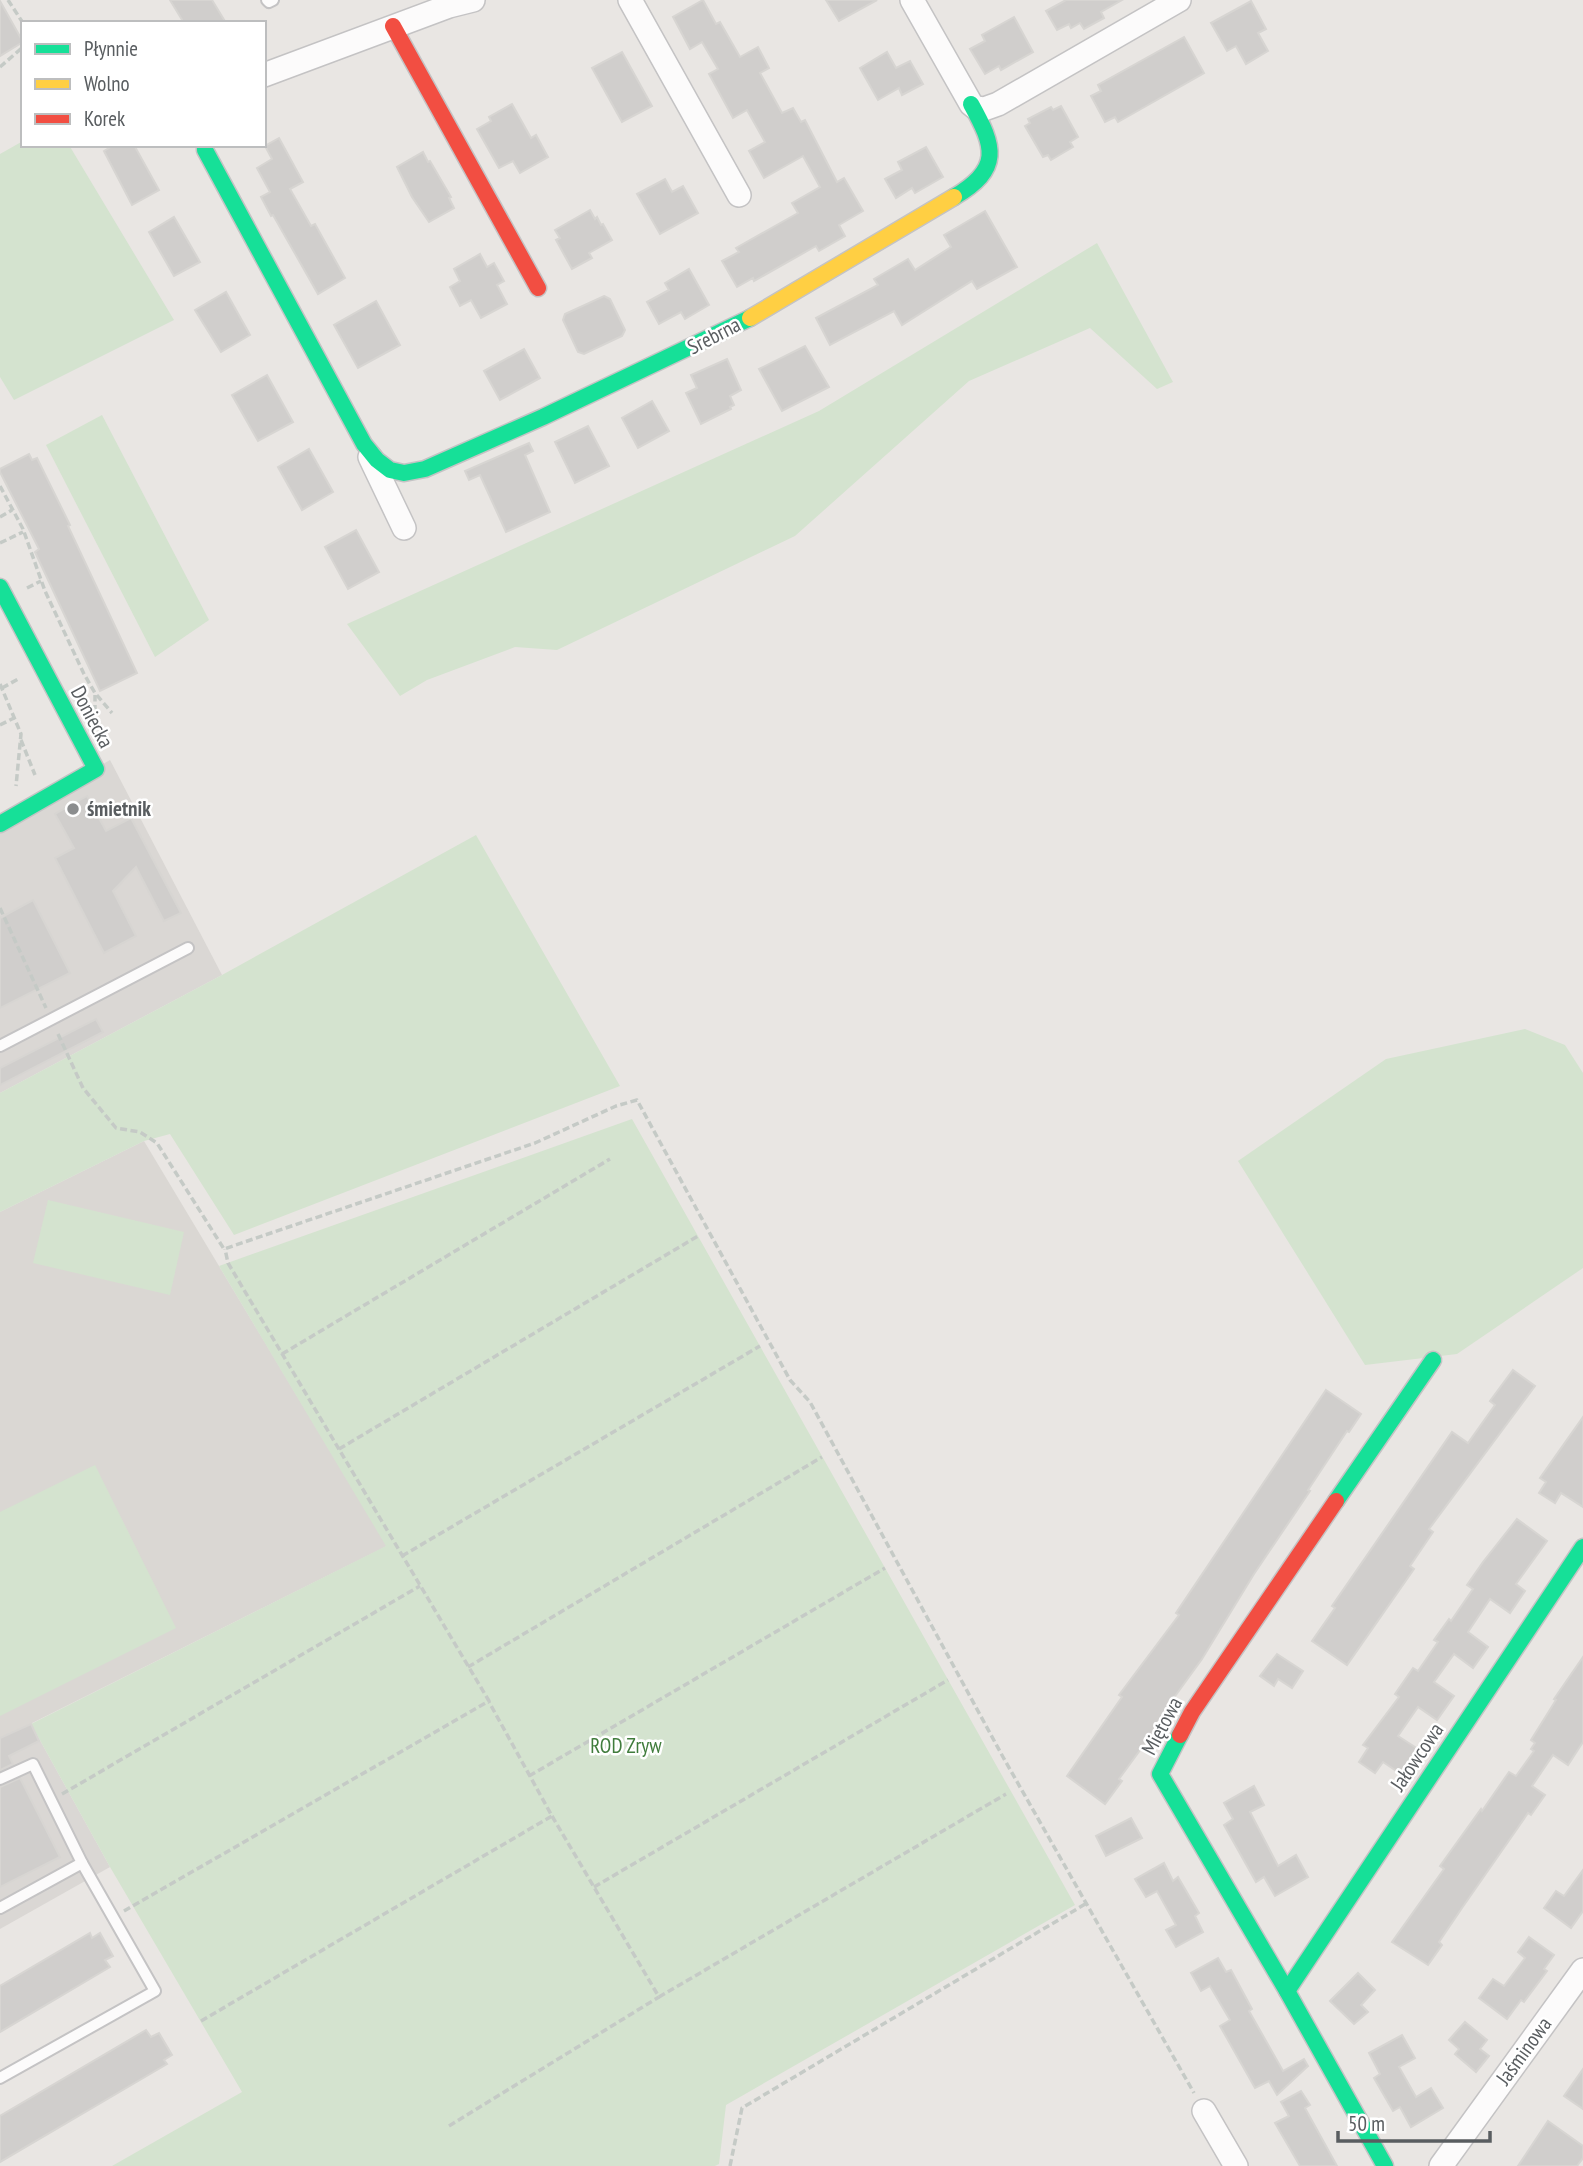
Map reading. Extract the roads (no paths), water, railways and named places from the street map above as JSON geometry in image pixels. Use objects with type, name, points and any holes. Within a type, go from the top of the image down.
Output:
[{"type":"street","points":[[266,74],[393,26],[473,0]]},
{"type":"street","points":[[630,0],[739,195]]},
{"type":"street","name":"Srebrna","points":[[364,444],[385,468],[393,472],[408,474],[425,469],[544,417],[744,321],[969,188],[991,162],[993,153],[990,138],[912,0]]},
{"type":"street","points":[[971,103],[976,108],[984,109],[998,104],[1179,0]]},
{"type":"street","points":[[393,26],[538,288]]},
{"type":"street","name":"Srebrna","points":[[205,147],[364,444],[404,528]]},
{"type":"street","name":"Doniecka","points":[[0,587],[96,769],[0,824]]},
{"type":"street","name":"Miętowa","points":[[1385,2166],[1287,1991],[1160,1774],[1192,1712],[1433,1360]]},
{"type":"street","name":"Jałowcowa","points":[[1287,1991],[1583,1547]]},
{"type":"street","name":"Jaśminowa","points":[[1440,2166],[1583,1970]]},
{"type":"street","points":[[1204,2111],[1236,2166]]},
{"type":"lane","points":[[267,0],[273,0]]},
{"type":"lane","points":[[0,1046],[188,948]]},
{"type":"lane","points":[[0,1779],[33,1764],[82,1863],[155,1991],[0,2078]]},
{"type":"lane","points":[[0,1908],[82,1863]]},
{"type":"place","name":"śmietnik","points":[[73,809]]},
{"type":"park label","name":"ROD Zryw","points":[[626,1746]]}]
